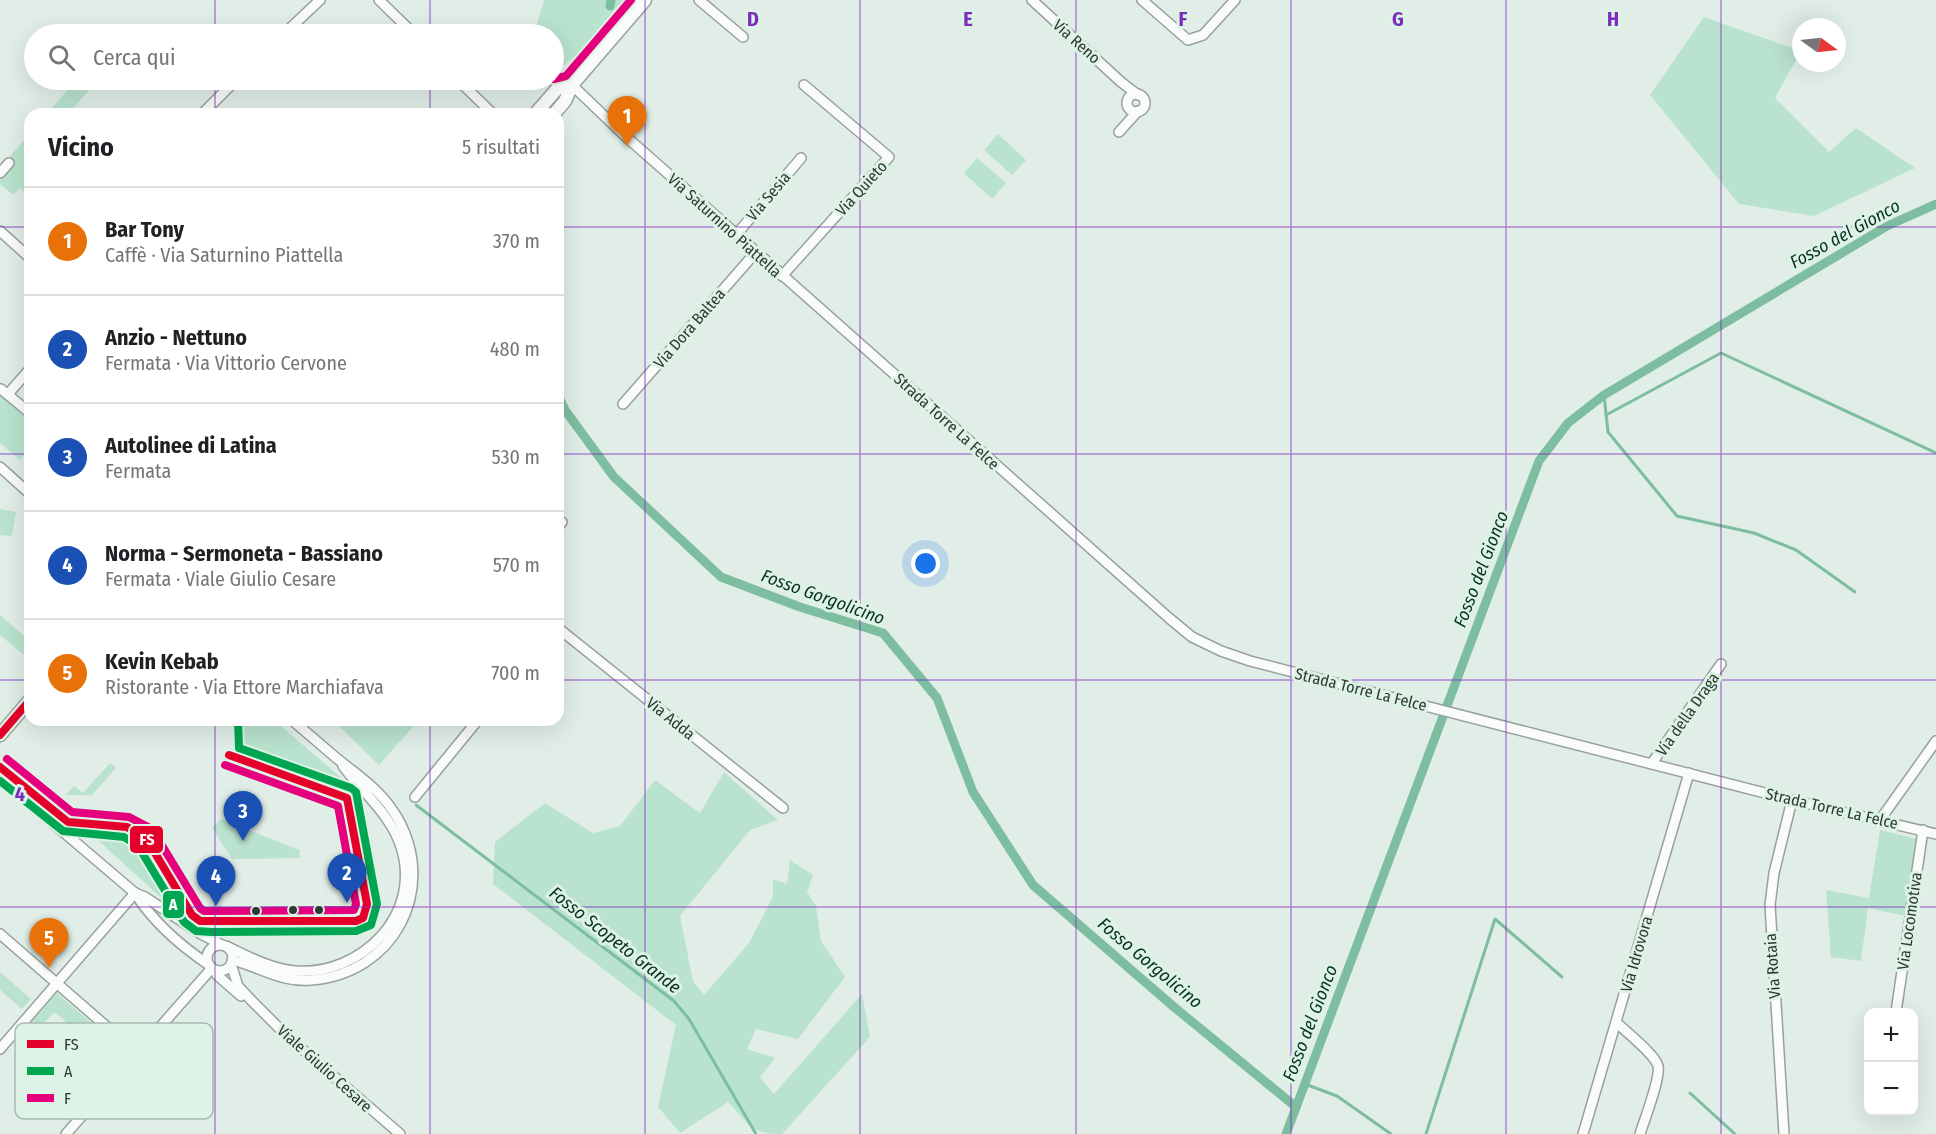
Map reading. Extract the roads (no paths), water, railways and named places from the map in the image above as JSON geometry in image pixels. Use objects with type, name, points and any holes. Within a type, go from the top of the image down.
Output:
[{"type":"main road","points":[[560,108],[565,102],[572,85],[645,0]]},
{"type":"main road","points":[[564,87],[572,85]]},
{"type":"main road","points":[[540,108],[556,90]]},
{"type":"main road","points":[[0,735],[24,707]]},
{"type":"street","points":[[295,24],[320,0]]},
{"type":"street","points":[[379,0],[404,24]]},
{"type":"street","points":[[699,0],[743,37]]},
{"type":"street","name":"Via Reno","points":[[1032,0],[1138,95]]},
{"type":"street","points":[[1142,0],[1188,40],[1203,35],[1235,0]]},
{"type":"street","name":"Via Reno","points":[[1121,82],[1128,104],[1126,123]]},
{"type":"street","name":"Via Saturnino Piattella","points":[[572,85],[623,134],[880,362]]},
{"type":"street","name":"Via Quieto","points":[[782,276],[889,157],[804,85]]},
{"type":"street","points":[[208,108],[226,90]]},
{"type":"street","points":[[469,90],[487,108]]},
{"type":"street","points":[[1119,132],[1143,108],[1143,98],[1133,95],[1128,104],[1132,111],[1138,111]]},
{"type":"street","name":"Via Sesia","points":[[736,234],[801,158]]},
{"type":"street","points":[[0,173],[9,163]]},
{"type":"street","points":[[0,231],[24,253]]},
{"type":"street","name":"Via Dora Baltea","points":[[623,404],[756,252]]},
{"type":"street","name":"Strada Torre La Felce","points":[[880,362],[1192,637],[1221,651],[1251,661],[1457,712],[1792,800],[1936,834]]},
{"type":"street","points":[[24,374],[4,392],[24,408]]},
{"type":"street","points":[[0,467],[24,489]]},
{"type":"street","name":"Via Adda","points":[[564,633],[783,808]]},
{"type":"street","name":"Via della Draga","points":[[1652,763],[1721,664]]},
{"type":"street","points":[[232,962],[282,979],[311,981],[360,966],[377,954],[391,938],[402,920],[412,894],[414,869],[409,843],[389,806],[365,778],[299,726]]},
{"type":"street","points":[[415,797],[473,726]]},
{"type":"street","points":[[1880,820],[1936,741]]},
{"type":"street","name":"Viale Giulio Cesare","points":[[135,893],[224,946],[278,968],[292,971],[318,970],[338,966],[358,957],[378,941],[390,924],[396,912],[405,875],[402,849],[397,837],[381,812],[359,788],[336,757]]},
{"type":"street","name":"Via Idrovora","points":[[1582,1134],[1689,773]]},
{"type":"street","name":"Viale Giulio Cesare","points":[[0,778],[135,893],[175,939],[212,967],[224,982],[252,1001]]},
{"type":"street","name":"Via Rotaia","points":[[1784,1134],[1770,905],[1774,873],[1792,800]]},
{"type":"street","name":"Via Locomotiva","points":[[1897,1008],[1923,830]]},
{"type":"street","points":[[23,1023],[135,893]]},
{"type":"street","points":[[0,934],[102,1023]]},
{"type":"street","points":[[214,946],[224,946],[232,952],[232,962],[223,970],[212,967],[208,952],[214,946]]},
{"type":"street","name":"Viale Giulio Cesare","points":[[232,962],[238,986],[252,1001],[286,1035],[400,1134]]},
{"type":"street","points":[[163,1023],[212,967]]},
{"type":"street","points":[[1616,1023],[1653,1058],[1658,1066],[1657,1077],[1640,1134]]},
{"type":"street","points":[[0,1049],[15,1032]]},
{"type":"street","points":[[66,1134],[79,1119]]},
{"type":"waterway","name":"Fosso Gorgolicino","points":[[610,6],[611,0]]},
{"type":"waterway","name":"Fosso del Gionco","points":[[1286,1134],[1539,461],[1568,423],[1604,395],[1887,226],[1936,204]]},
{"type":"waterway","points":[[1606,415],[1721,353],[1936,453]]},
{"type":"waterway","points":[[1604,395],[1608,432],[1677,516],[1754,533],[1796,550],[1855,592]]},
{"type":"waterway","name":"Fosso Gorgolicino","points":[[564,408],[614,477],[721,577],[800,607],[883,633],[937,698],[973,792],[1033,885],[1174,1007],[1296,1107]]},
{"type":"waterway","name":"Fosso Scopeto Grande","points":[[416,805],[674,1001],[689,1019],[756,1134]]},
{"type":"waterway","points":[[1426,1134],[1495,919],[1562,977]]},
{"type":"waterway","points":[[1305,1084],[1337,1096],[1391,1134]]},
{"type":"waterway","points":[[1690,1093],[1735,1134]]},
{"type":"place","name":"Bar Tony","points":[[627,146]]},
{"type":"place","name":"Autolinee di Latina","points":[[243,841]]},
{"type":"place","name":"Anzio - Nettuno","points":[[347,903]]},
{"type":"place","name":"Norma - Sermoneta - Bassiano","points":[[216,906]]},
{"type":"place","name":"Kevin Kebab","points":[[49,968]]}]
